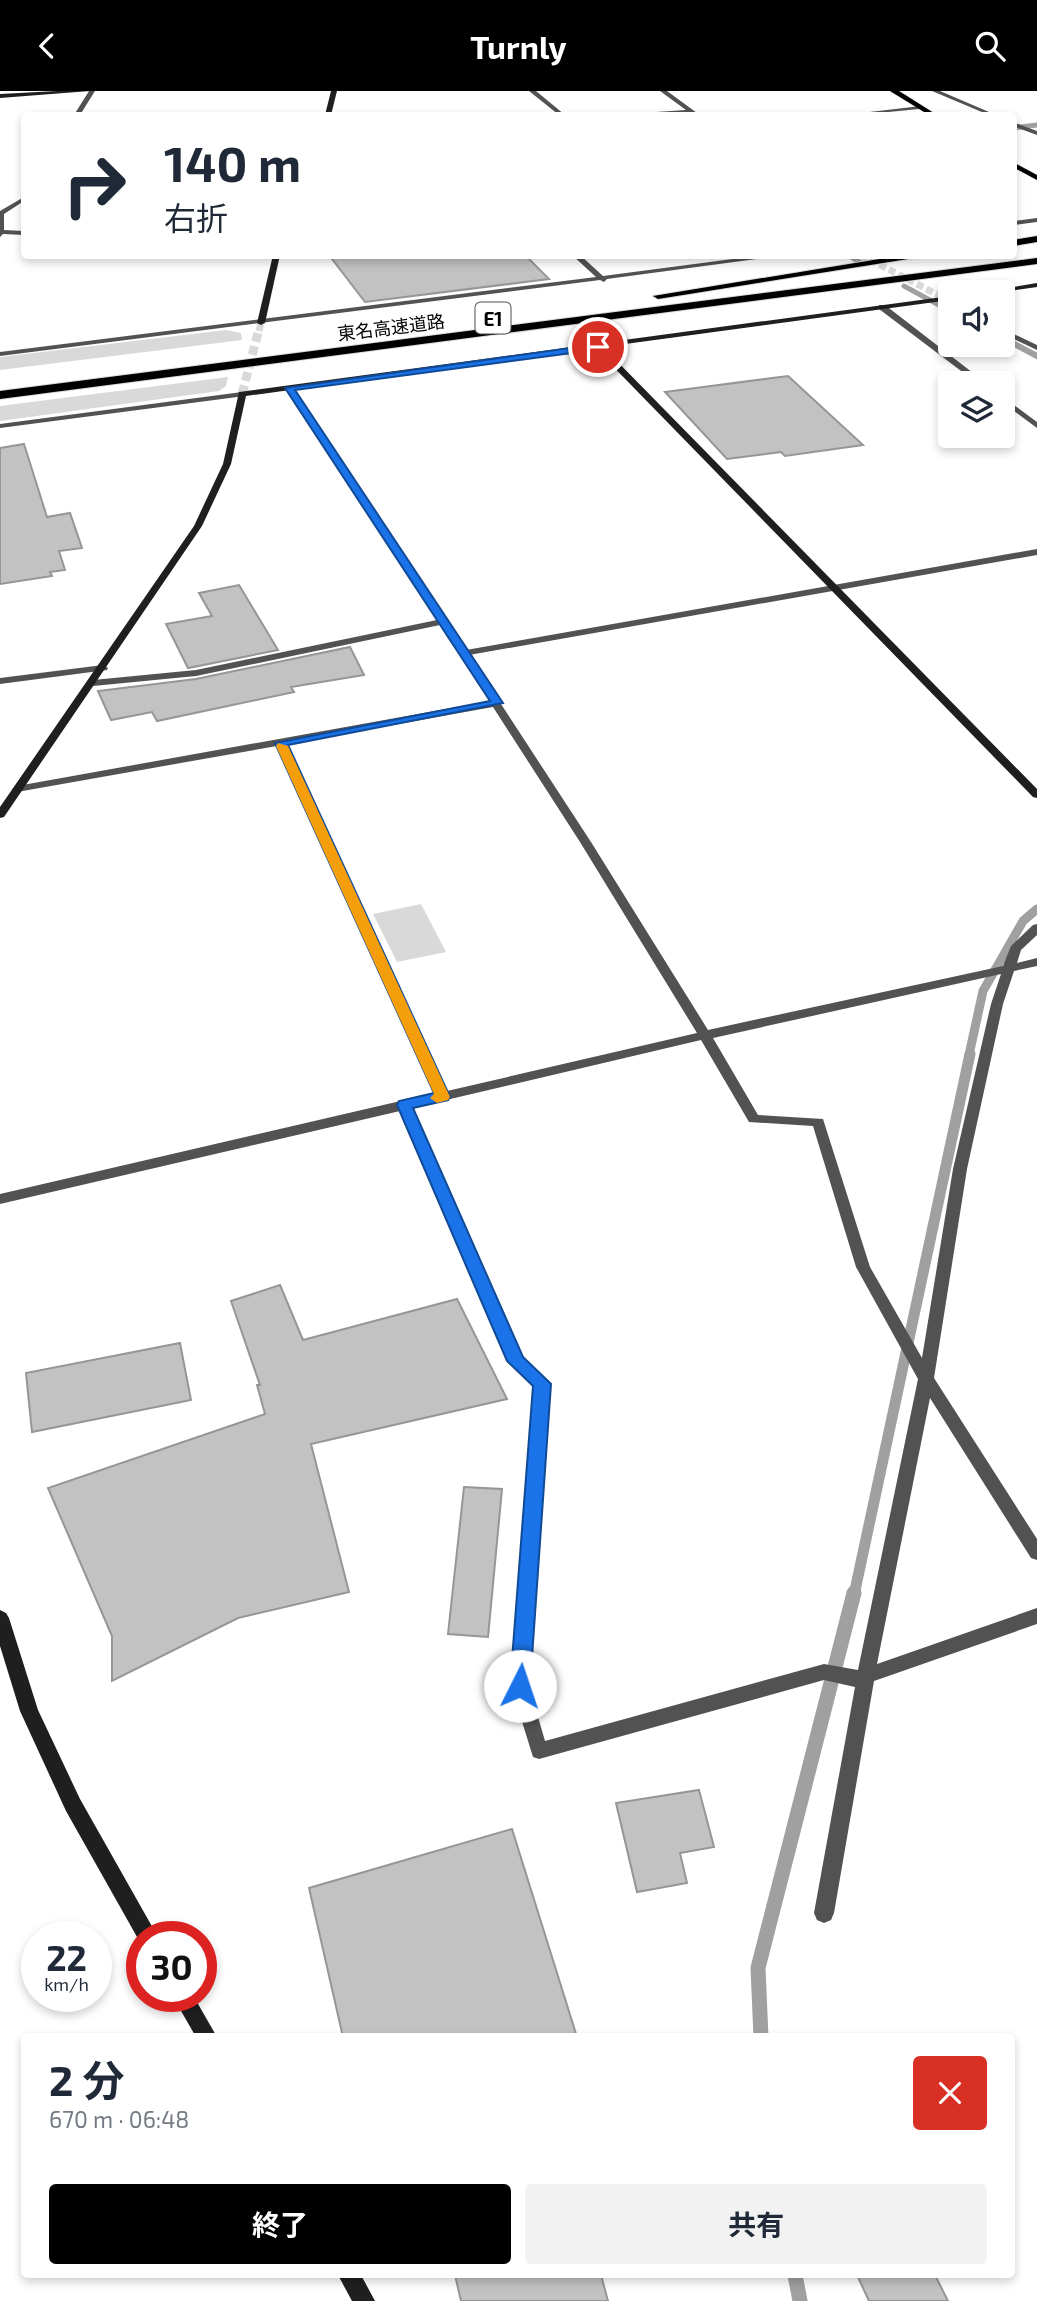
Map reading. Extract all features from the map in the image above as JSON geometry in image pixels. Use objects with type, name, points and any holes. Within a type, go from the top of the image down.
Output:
[{"type":"highway","points":[[1017,242],[1037,239]]},
{"type":"highway","points":[[1017,252],[1037,249]]},
{"type":"highway","points":[[645,298],[902,259]]},
{"type":"highway","name":"東名高速道路","points":[[384,332],[955,259]]},
{"type":"highway","name":"東名高速道路","points":[[0,395],[1037,261]]},
{"type":"highway","name":"東名高速道路","points":[[288,345],[370,334]]},
{"type":"main road","points":[[895,91],[928,112]]},
{"type":"main road","points":[[1017,166],[1037,178]]},
{"type":"street","points":[[0,96],[90,91]]},
{"type":"street","points":[[79,112],[90,91]]},
{"type":"street","points":[[329,112],[334,91]]},
{"type":"street","points":[[532,91],[558,112]]},
{"type":"street","points":[[663,91],[692,111]]},
{"type":"street","points":[[895,91],[905,91]]},
{"type":"street","points":[[935,91],[986,112]]},
{"type":"street","points":[[883,112],[919,107]]},
{"type":"street","points":[[679,112],[692,111]]},
{"type":"street","points":[[1017,125],[1037,122]]},
{"type":"street","points":[[1017,126],[1037,133]]},
{"type":"street","points":[[21,201],[1,213],[1,234],[21,233]]},
{"type":"street","points":[[1017,222],[1037,220]]},
{"type":"street","points":[[261,323],[276,259]]},
{"type":"street","points":[[580,259],[604,281]]},
{"type":"street","points":[[0,353],[604,281],[756,259]]},
{"type":"street","points":[[1015,288],[1037,285]]},
{"type":"street","points":[[0,426],[938,300]]},
{"type":"street","points":[[882,307],[966,371]]},
{"type":"street","points":[[1015,335],[1037,333]]},
{"type":"street","points":[[1015,337],[1037,348]]},
{"type":"street","points":[[598,347],[833,590],[1037,795]]},
{"type":"street","points":[[289,388],[497,703],[706,1035],[754,1119],[818,1122],[863,1267],[925,1376],[1037,1553]]},
{"type":"street","points":[[0,815],[93,683],[198,526],[227,464],[242,394]]},
{"type":"street","points":[[1015,409],[1037,426]]},
{"type":"street","points":[[463,653],[1037,552]]},
{"type":"street","points":[[93,683],[196,673],[442,622]]},
{"type":"street","points":[[0,681],[103,668]]},
{"type":"street","points":[[17,789],[497,703]]},
{"type":"street","points":[[281,743],[443,1097]]},
{"type":"street","points":[[824,1913],[861,1677],[925,1376],[960,1169],[997,1005],[1008,968],[1016,949],[1037,928]]},
{"type":"street","points":[[0,1199],[706,1035],[1037,962]]},
{"type":"street","points":[[404,1105],[516,1361],[542,1384],[520,1686],[539,1751],[824,1672],[861,1677],[1037,1616]]},
{"type":"street","points":[[0,1618],[29,1711],[45,1746],[73,1805],[139,1921]]},
{"type":"street","points":[[192,2012],[205,2033]]},
{"type":"street","points":[[351,2278],[364,2301]]},
{"type":"shaded area","points":[[226,330],[241,333],[242,340],[0,370],[0,357]]},
{"type":"shaded area","points":[[228,377],[226,386],[219,391],[0,421],[0,406]]},
{"type":"shaded area","points":[[421,904],[446,952],[397,962],[373,914]]},
{"type":"building","points":[[332,259],[529,259],[549,279],[365,302]]},
{"type":"building","points":[[788,376],[863,445],[785,456],[781,452],[727,459],[665,392]]},
{"type":"building","points":[[24,444],[47,517],[70,513],[82,548],[59,551],[65,570],[50,572],[52,576],[0,584],[0,448]]},
{"type":"building","points":[[239,585],[278,650],[188,668],[166,624],[212,616],[199,593]]},
{"type":"building","points":[[350,647],[364,675],[291,687],[294,692],[157,721],[152,712],[111,720],[98,691],[196,679]]},
{"type":"building","points":[[280,1285],[303,1340],[457,1299],[507,1399],[311,1444],[349,1592],[238,1618],[112,1681],[112,1636],[48,1488],[265,1414],[257,1385],[260,1385],[231,1301]]},
{"type":"building","points":[[180,1343],[191,1400],[32,1432],[26,1373]]},
{"type":"building","points":[[464,1487],[502,1489],[488,1637],[448,1634]]},
{"type":"building","points":[[699,1790],[714,1847],[680,1853],[687,1883],[637,1892],[616,1803]]},
{"type":"building","points":[[512,1829],[576,2033],[342,2033],[309,1888]]},
{"type":"building","points":[[456,2278],[602,2278],[608,2301],[461,2301]]},
{"type":"building","points":[[858,2278],[936,2278],[948,2301],[869,2301]]},
{"type":"waterway","points":[[1017,128],[1037,125]]},
{"type":"waterway","points":[[855,259],[863,264]]},
{"type":"waterway","points":[[904,286],[938,304]]},
{"type":"waterway","points":[[1015,344],[1037,356]]},
{"type":"waterway","points":[[969,1055],[983,991],[1023,921],[1037,909]]},
{"type":"waterway","points":[[854,1595],[970,1054]]},
{"type":"waterway","points":[[761,2033],[758,1968],[854,1593]]},
{"type":"waterway","points":[[796,2278],[800,2301]]},
{"type":"tunnel","points":[[869,259],[938,295]]},
{"type":"tunnel","points":[[259,331],[261,323]]},
{"type":"tunnel","points":[[242,394],[259,329]]},
{"type":"slow traffic","points":[[282,746],[443,1097],[437,1098]]},
{"type":"route","points":[[520,1686],[542,1384],[516,1361],[404,1105],[443,1097],[281,743],[497,703],[289,388],[598,347]]}]
